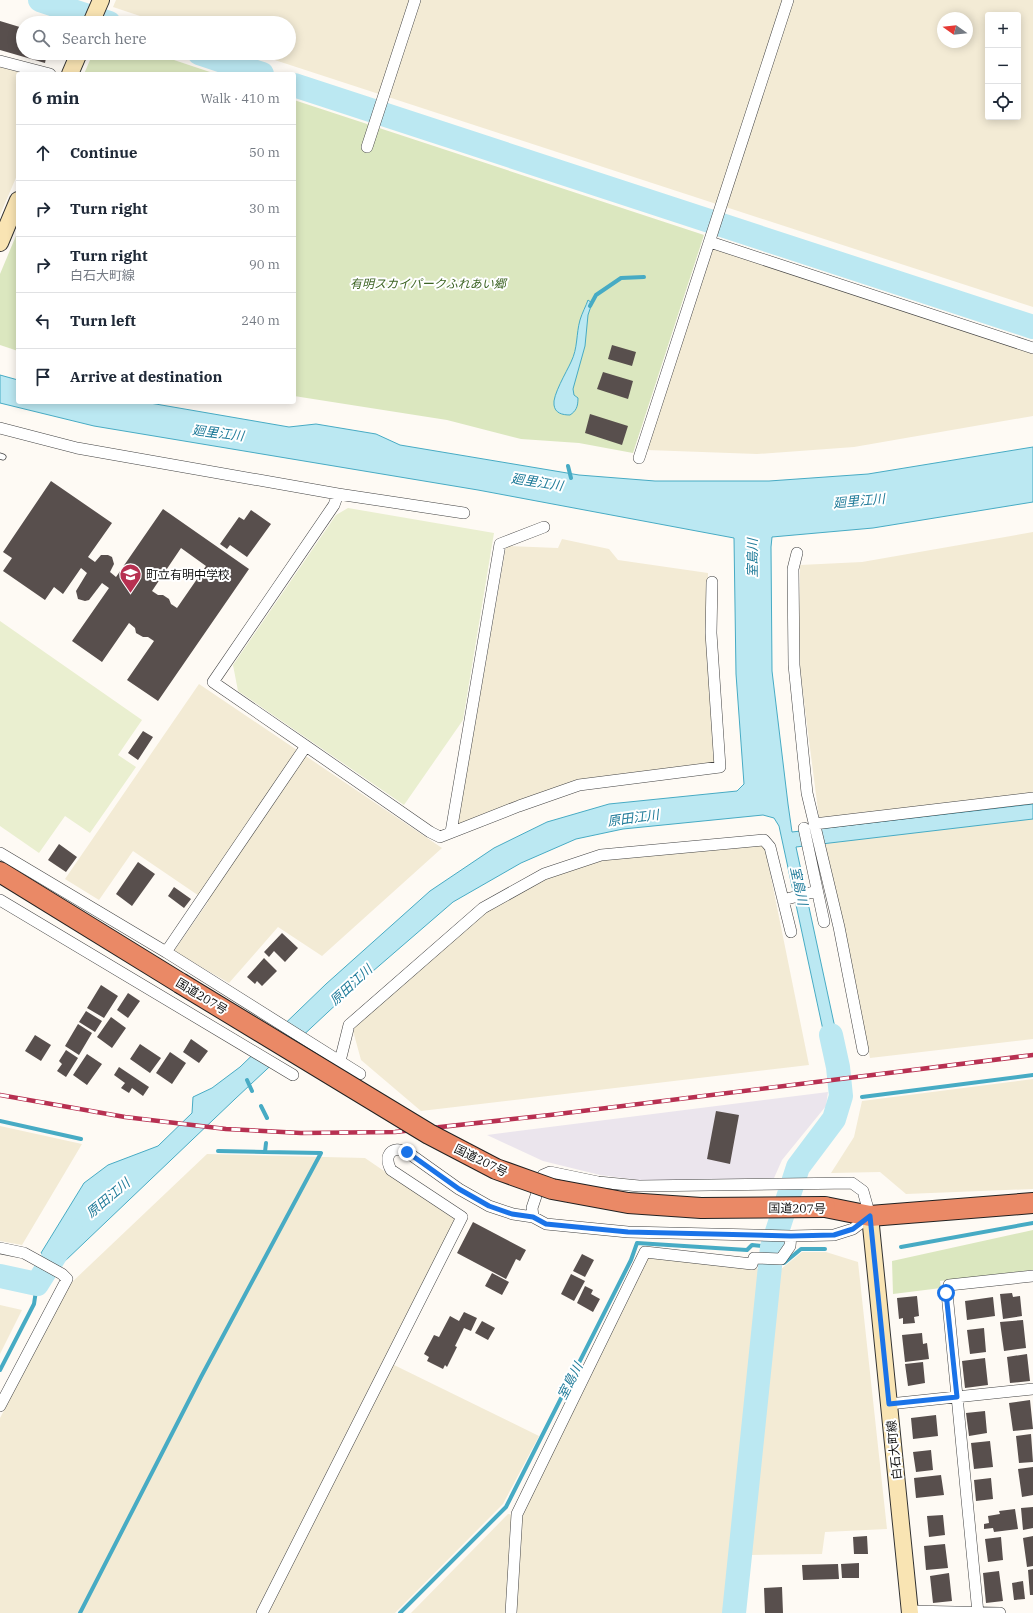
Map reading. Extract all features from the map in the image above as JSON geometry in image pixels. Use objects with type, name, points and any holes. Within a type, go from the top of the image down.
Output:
[{"type":"highway","name":"国道207号","points":[[0,872],[429,1134],[496,1169],[552,1189],[628,1203],[700,1208],[826,1208],[870,1216],[1033,1202]]},
{"type":"main road","points":[[71,72],[76,60]]},
{"type":"main road","points":[[0,243],[16,205]]},
{"type":"main road","name":"白石大町線","points":[[870,1216],[910,1612]]},
{"type":"street","points":[[367,147],[415,0]]},
{"type":"street","points":[[639,458],[788,0]]},
{"type":"street","points":[[0,61],[42,72]]},
{"type":"street","points":[[710,242],[1033,348]]},
{"type":"street","points":[[0,428],[77,448],[338,494],[464,513]]},
{"type":"street","points":[[338,494],[334,505],[213,682],[430,832],[440,836],[578,785],[720,767],[711,633],[712,582]]},
{"type":"street","points":[[451,832],[500,544],[544,527]]},
{"type":"street","points":[[797,553],[793,569],[794,665],[807,793],[809,826],[808,848],[824,922]]},
{"type":"street","points":[[166,952],[306,746]]},
{"type":"street","points":[[809,826],[1033,798]]},
{"type":"street","points":[[809,826],[819,848],[839,927],[863,1050]]},
{"type":"street","points":[[340,1061],[349,1025],[482,908],[544,874],[601,855],[764,840],[770,847],[790,932]]},
{"type":"street","points":[[0,853],[166,952],[360,1074]]},
{"type":"street","points":[[783,900],[817,891]]},
{"type":"street","points":[[0,900],[293,1075]]},
{"type":"street","points":[[262,1613],[462,1217],[391,1170],[387,1162],[388,1155],[393,1150],[400,1149],[407,1152],[459,1189],[489,1206],[512,1214],[533,1217],[546,1224],[628,1232],[791,1236],[834,1235],[853,1229],[870,1216],[863,1191],[852,1182],[639,1186],[598,1182],[550,1172],[543,1175],[532,1208],[533,1217]]},
{"type":"street","points":[[511,1613],[517,1514],[645,1252],[752,1264],[754,1258],[781,1259],[790,1246],[791,1236]]},
{"type":"street","points":[[0,1248],[24,1253],[62,1274],[67,1279],[0,1406]]},
{"type":"street","points":[[978,1612],[946,1293],[949,1285],[1033,1276]]},
{"type":"street","points":[[889,1404],[1033,1389]]},
{"type":"street","points":[[910,1612],[1000,1613]]},
{"type":"shaded area","points":[[116,0],[1033,0],[1033,307],[274,60],[296,60],[296,16],[140,16],[113,7]]},
{"type":"shaded area","points":[[0,67],[19,72],[16,72],[16,178],[0,215]]},
{"type":"shaded area","points":[[712,247],[1033,352],[1033,416],[854,447],[757,454],[647,450]]},
{"type":"shaded area","points":[[1033,532],[1033,1039],[870,1058],[844,925],[819,818],[799,662],[800,565],[862,562]]},
{"type":"shaded area","points":[[562,539],[609,549],[618,560],[708,573],[708,634],[718,765],[577,784],[457,827],[506,546],[558,548]]},
{"type":"shaded area","points":[[199,684],[442,848],[322,956],[278,927],[229,983],[174,951],[208,902],[133,851],[99,900],[65,879]]},
{"type":"shaded area","points":[[764,843],[809,1065],[421,1111],[361,1060],[352,1027],[483,911],[547,879],[602,860]]},
{"type":"shaded area","points":[[1033,1079],[1033,1189],[906,1194],[880,1172],[831,1173],[854,1137],[862,1101]]},
{"type":"shaded area","points":[[828,1092],[826,1106],[782,1160],[774,1178],[646,1181],[600,1175],[543,1161],[487,1135]]},
{"type":"shaded area","points":[[0,1126],[82,1144],[22,1245],[0,1241]]},
{"type":"shaded area","points":[[207,1154],[365,1158],[463,1225],[392,1364],[539,1436],[503,1504],[395,1613],[0,1613],[0,1418],[70,1284]]},
{"type":"shaded area","points":[[802,1252],[826,1252],[858,1262],[887,1529],[825,1532],[822,1554],[749,1555],[781,1269]]},
{"type":"shaded area","points":[[648,1257],[759,1269],[725,1613],[411,1613],[508,1514],[521,1515]]},
{"type":"shaded area","points":[[0,1305],[22,1310],[0,1354]]},
{"type":"green space","points":[[90,60],[174,60],[210,72],[85,72]]},
{"type":"green space","name":"有明スカイパークふれあい郷","points":[[296,101],[704,235],[633,453],[579,443],[521,439],[447,420],[296,396]]},
{"type":"green space","points":[[16,236],[16,350],[0,345],[0,274]]},
{"type":"green space","points":[[348,508],[494,533],[463,720],[404,805],[238,691],[233,665],[336,515]]},
{"type":"green space","points":[[0,621],[142,720],[118,755],[136,767],[90,833],[65,816],[39,853],[0,826]]},
{"type":"green space","points":[[1033,1230],[1033,1270],[940,1281],[941,1288],[893,1294],[892,1261]]},
{"type":"water","points":[[588,300],[592,303],[588,315],[585,346],[573,389],[574,395],[578,398],[578,404],[570,415],[564,415],[559,413],[555,408],[555,396],[573,357],[580,320]]},
{"type":"water","name":"廻里江川","points":[[0,375],[16,379],[16,404],[156,404],[289,427],[316,424],[376,434],[400,445],[579,475],[655,481],[769,481],[868,474],[1033,447],[1033,502],[873,528],[772,537],[771,547],[772,671],[792,832],[1033,804],[1033,819],[796,847],[843,1065],[831,1067],[779,826],[774,818],[763,815],[623,829],[576,839],[521,863],[453,902],[358,984],[65,1261],[41,1253],[84,1183],[108,1165],[158,1146],[192,1113],[193,1097],[212,1088],[240,1067],[326,984],[430,891],[494,848],[547,822],[609,804],[737,791],[744,784],[736,674],[734,538],[478,490],[94,426],[0,403]]},
{"type":"pier","points":[[275,1030],[297,1044],[279,1061],[257,1047]]},
{"type":"building","points":[[0,21],[16,26],[16,55],[0,50]]},
{"type":"building","points":[[35,60],[46,60],[45,63]]},
{"type":"building","points":[[612,345],[636,352],[632,366],[608,359]]},
{"type":"building","points":[[603,372],[633,381],[628,399],[597,389]]},
{"type":"building","points":[[590,414],[628,426],[622,445],[585,433]]},
{"type":"building","points":[[51,481],[112,523],[88,557],[95,562],[101,555],[108,555],[112,557],[114,564],[110,572],[116,577],[163,509],[249,569],[158,701],[127,680],[154,641],[148,637],[143,637],[136,633],[135,628],[129,623],[102,662],[72,641],[109,588],[102,583],[89,600],[85,601],[78,599],[76,591],[87,573],[81,568],[63,594],[54,587],[45,600],[3,571],[12,558],[3,552]],"holes":[[[181,548],[206,566],[177,608],[171,604],[169,599],[152,591]]]},
{"type":"building","points":[[251,510],[271,524],[247,557],[230,545],[227,549],[220,544],[239,517],[244,520]]},
{"type":"building","points":[[143,731],[153,737],[138,760],[128,753]]},
{"type":"building","points":[[59,844],[77,857],[66,872],[48,860]]},
{"type":"building","points":[[138,862],[155,874],[132,906],[116,894]]},
{"type":"building","points":[[174,887],[191,899],[184,908],[168,896]]},
{"type":"building","points":[[282,933],[298,948],[285,962],[274,951],[269,957],[264,952]]},
{"type":"building","points":[[264,958],[277,971],[262,986],[257,981],[255,984],[247,977]]},
{"type":"building","points":[[101,985],[118,996],[104,1018],[87,1008]]},
{"type":"building","points":[[128,993],[140,1001],[128,1018],[117,1010]]},
{"type":"building","points":[[86,1011],[102,1021],[95,1032],[79,1022]]},
{"type":"building","points":[[111,1017],[126,1028],[112,1048],[97,1037]]},
{"type":"building","points":[[78,1024],[92,1033],[79,1055],[65,1046]]},
{"type":"building","points":[[35,1035],[51,1045],[41,1061],[25,1051]]},
{"type":"building","points":[[191,1039],[208,1051],[199,1063],[183,1052]]},
{"type":"building","points":[[140,1044],[161,1058],[150,1073],[130,1059]]},
{"type":"building","points":[[66,1050],[78,1058],[66,1077],[57,1071],[62,1064],[59,1061]]},
{"type":"building","points":[[170,1052],[186,1063],[172,1084],[156,1073]]},
{"type":"building","points":[[87,1054],[102,1064],[87,1085],[73,1075]]},
{"type":"building","points":[[119,1067],[149,1087],[143,1096],[132,1088],[129,1093],[121,1088],[125,1083],[114,1075]]},
{"type":"building","points":[[716,1111],[739,1115],[730,1164],[707,1159]]},
{"type":"building","points":[[473,1222],[526,1250],[520,1261],[516,1259],[506,1279],[457,1253]]},
{"type":"building","points":[[582,1254],[594,1260],[585,1277],[573,1271]]},
{"type":"building","points":[[492,1273],[509,1282],[502,1295],[485,1286]]},
{"type":"building","points":[[571,1274],[585,1281],[574,1301],[561,1294]]},
{"type":"building","points":[[585,1286],[593,1290],[591,1294],[600,1299],[593,1312],[577,1303]]},
{"type":"building","points":[[1012,1293],[1013,1297],[1020,1296],[1022,1316],[1003,1319],[1000,1294]]},
{"type":"building","points":[[917,1296],[919,1316],[914,1317],[915,1323],[903,1324],[903,1318],[899,1319],[897,1298]]},
{"type":"building","points":[[993,1297],[995,1316],[967,1320],[965,1301]]},
{"type":"building","points":[[464,1312],[477,1318],[471,1331],[464,1328],[447,1367],[445,1365],[443,1369],[427,1361],[429,1357],[424,1354],[434,1335],[439,1337],[450,1316],[459,1321]]},
{"type":"building","points":[[1023,1320],[1026,1348],[1004,1351],[1000,1322]]},
{"type":"building","points":[[482,1321],[495,1328],[488,1340],[475,1333]]},
{"type":"building","points":[[984,1328],[986,1352],[970,1354],[967,1330]]},
{"type":"building","points":[[922,1333],[923,1344],[927,1343],[929,1359],[905,1362],[902,1335]]},
{"type":"building","points":[[1027,1354],[1030,1381],[1010,1383],[1007,1357]]},
{"type":"building","points":[[985,1358],[988,1385],[965,1388],[962,1361]]},
{"type":"building","points":[[923,1362],[925,1383],[908,1386],[905,1364]]},
{"type":"building","points":[[1030,1400],[1033,1429],[1013,1431],[1009,1403]]},
{"type":"building","points":[[985,1411],[987,1433],[969,1436],[966,1413]]},
{"type":"building","points":[[936,1415],[938,1436],[913,1439],[911,1418]]},
{"type":"building","points":[[1031,1434],[1033,1462],[1019,1463],[1016,1436]]},
{"type":"building","points":[[990,1441],[993,1467],[974,1469],[971,1443]]},
{"type":"building","points":[[931,1450],[933,1470],[916,1472],[913,1452]]},
{"type":"building","points":[[1033,1467],[1033,1495],[1022,1497],[1018,1469]]},
{"type":"building","points":[[941,1475],[944,1495],[916,1498],[914,1478]]},
{"type":"building","points":[[991,1478],[993,1499],[976,1501],[974,1480]]},
{"type":"building","points":[[1033,1507],[1033,1528],[1023,1530],[1021,1508]]},
{"type":"building","points":[[1015,1509],[1018,1529],[994,1532],[993,1528],[984,1529],[984,1524],[989,1523],[988,1516],[1000,1514],[999,1511]]},
{"type":"building","points":[[943,1515],[945,1535],[929,1537],[927,1516]]},
{"type":"building","points":[[867,1536],[868,1554],[854,1554],[853,1537]]},
{"type":"building","points":[[1033,1536],[1033,1566],[1027,1567],[1023,1538]]},
{"type":"building","points":[[1001,1537],[1003,1560],[988,1562],[985,1539]]},
{"type":"building","points":[[945,1544],[948,1568],[926,1570],[924,1546]]},
{"type":"building","points":[[859,1563],[859,1578],[842,1578],[841,1564]]},
{"type":"building","points":[[838,1564],[839,1579],[803,1580],[802,1565]]},
{"type":"building","points":[[1033,1569],[1033,1595],[1030,1595],[1028,1570]]},
{"type":"building","points":[[999,1571],[1003,1601],[986,1603],[983,1573]]},
{"type":"building","points":[[949,1573],[952,1601],[933,1603],[930,1576]]},
{"type":"building","points":[[1023,1581],[1025,1599],[1014,1600],[1012,1583]]},
{"type":"building","points":[[782,1587],[783,1613],[765,1613],[764,1588]]},
{"type":"waterway","points":[[40,0],[88,16]]},
{"type":"waterway","points":[[220,60],[256,72]]},
{"type":"waterway","points":[[296,86],[1033,327]]},
{"type":"waterway","points":[[590,306],[596,295],[621,278],[644,277]]},
{"type":"waterway","points":[[568,466],[571,478]]},
{"type":"waterway","name":"室島川","points":[[734,1613],[772,1247],[798,1167],[834,1119],[841,1096],[838,1067],[831,1035]]},
{"type":"waterway","points":[[862,1097],[1033,1075]]},
{"type":"waterway","points":[[247,1080],[252,1091]]},
{"type":"waterway","points":[[261,1106],[267,1118]]},
{"type":"waterway","points":[[0,1121],[81,1139]]},
{"type":"waterway","points":[[80,1613],[201,1377],[321,1153],[265,1152],[266,1143]]},
{"type":"waterway","points":[[218,1151],[265,1152]]},
{"type":"waterway","points":[[901,1247],[1033,1223]]},
{"type":"waterway","name":"原田江川","points":[[0,1276],[37,1284],[71,1230]]},
{"type":"waterway","name":"室島川","points":[[400,1613],[506,1507],[631,1260],[637,1243],[747,1250],[752,1245],[772,1247]]},
{"type":"waterway","points":[[781,1263],[784,1263],[801,1249],[825,1249]]},
{"type":"waterway","points":[[0,1370],[34,1304],[37,1284]]},
{"type":"railway","points":[[0,1095],[125,1117],[226,1129],[301,1133],[395,1132],[550,1115],[1033,1055]]},
{"type":"place","name":"町立有明中学校","points":[[131,594]]},
{"type":"route","points":[[407,1152],[459,1189],[489,1206],[512,1214],[533,1217],[546,1224],[628,1232],[791,1236],[834,1235],[853,1229],[870,1216],[889,1404],[957,1397],[946,1293]]}]
